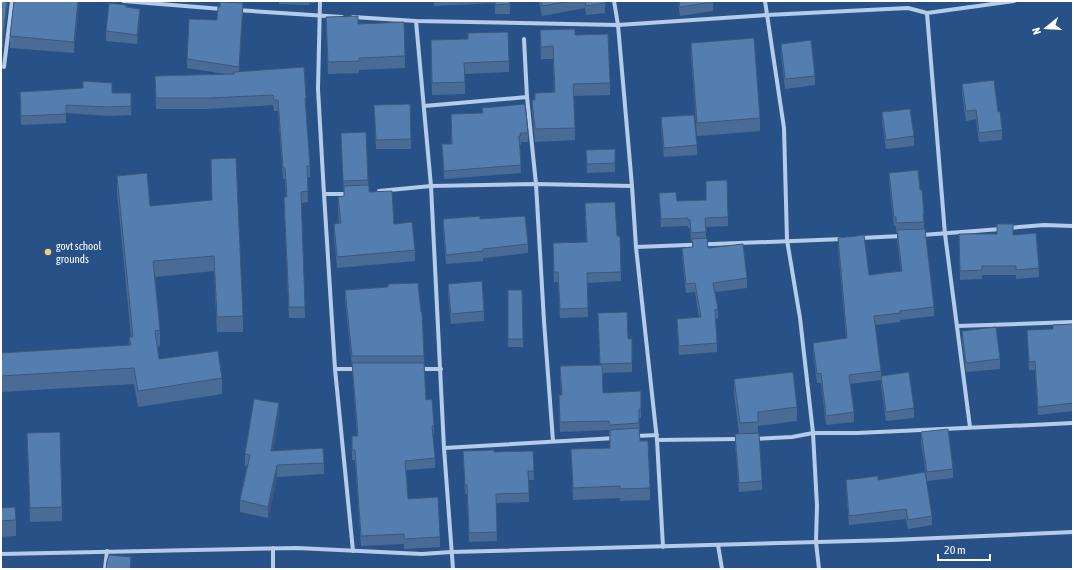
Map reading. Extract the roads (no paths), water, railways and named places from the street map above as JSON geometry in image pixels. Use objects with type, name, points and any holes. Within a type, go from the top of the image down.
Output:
[{"type":"street","points":[[4,68],[12,1]]},
{"type":"street","points":[[123,1],[228,9]]},
{"type":"street","points":[[320,1],[318,89],[324,194],[335,369],[352,551]]},
{"type":"street","points":[[614,1],[618,25],[636,247],[657,438],[663,547]]},
{"type":"street","points":[[765,1],[784,128],[787,240],[800,318],[813,433],[817,506],[816,542],[819,569]]},
{"type":"street","points":[[235,10],[416,21],[618,25],[767,15],[908,8],[926,13],[1014,1]]},
{"type":"street","points":[[926,13],[946,234],[970,427]]},
{"type":"street","points":[[416,21],[431,186],[444,448],[453,569]]},
{"type":"street","points":[[524,39],[527,97],[536,184],[553,441]]},
{"type":"street","points":[[424,106],[527,97]]},
{"type":"street","points":[[370,192],[431,186],[536,184],[632,186]]},
{"type":"street","points":[[324,194],[355,193]]},
{"type":"street","points":[[915,235],[946,234],[1044,225],[1073,226]]},
{"type":"street","points":[[855,238],[908,236]]},
{"type":"street","points":[[636,247],[847,238]]},
{"type":"street","points":[[957,326],[1073,322]]},
{"type":"street","points":[[335,369],[358,369]]},
{"type":"street","points":[[411,369],[441,369]]},
{"type":"street","points":[[749,439],[792,437],[813,433],[857,433],[1073,423]]},
{"type":"street","points":[[444,448],[620,437]]},
{"type":"street","points":[[627,437],[742,439]]},
{"type":"street","points":[[1,554],[297,548],[422,554],[816,542],[1073,532]]},
{"type":"street","points":[[718,545],[722,569]]},
{"type":"street","points":[[273,548],[273,569]]},
{"type":"street","points":[[105,569],[107,551]]},
{"type":"place","name":"govt school grounds","points":[[48,252]]}]
